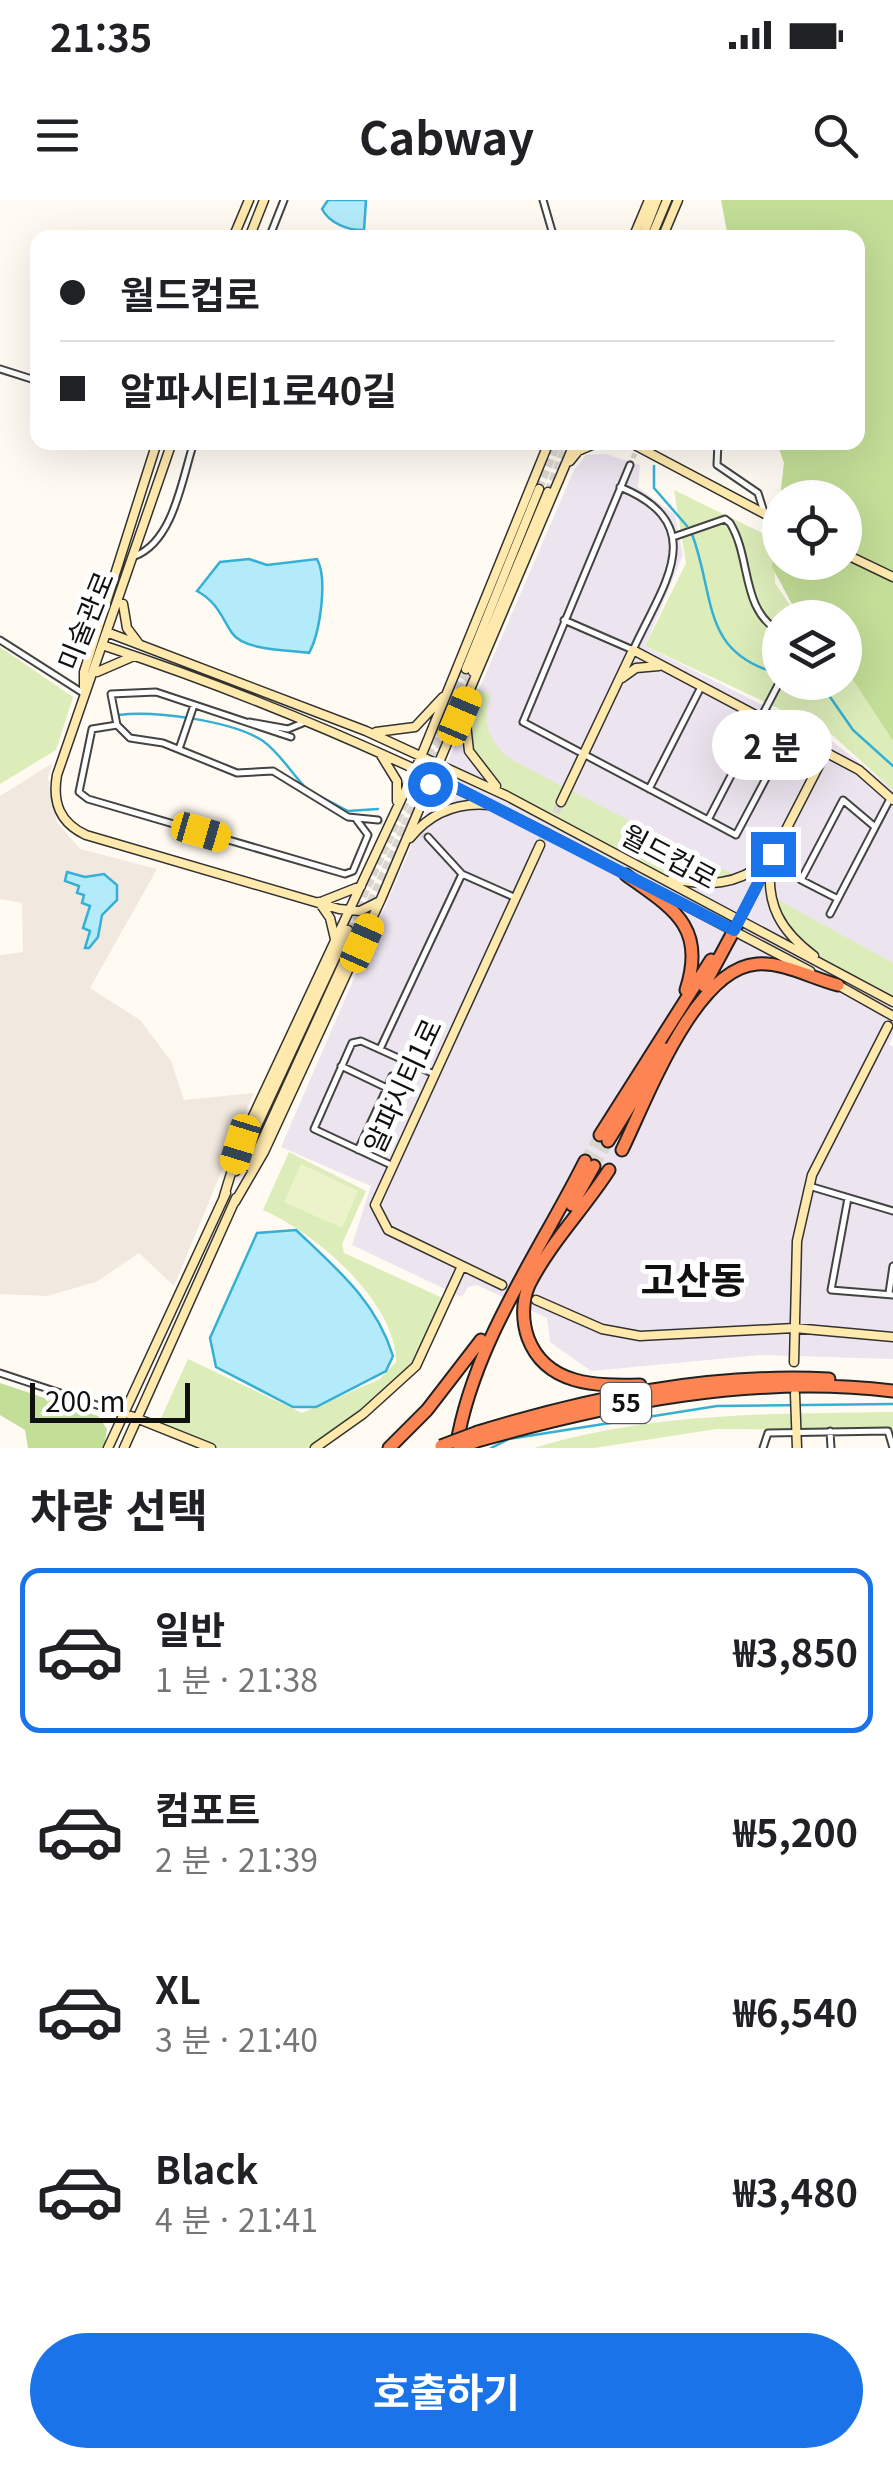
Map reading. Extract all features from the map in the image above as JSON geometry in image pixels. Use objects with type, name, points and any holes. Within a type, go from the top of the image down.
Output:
[{"type":"highway","points":[[626,874],[672,909],[688,931],[694,963],[681,1006]]},
{"type":"highway","points":[[721,951],[722,958],[604,1138],[681,1006],[736,925]]},
{"type":"highway","points":[[622,1150],[681,1033],[720,978],[741,966],[766,964],[838,985]]},
{"type":"highway","points":[[389,1448],[456,1376],[523,1283],[590,1164]]},
{"type":"highway","points":[[544,1251],[609,1170]]},
{"type":"highway","points":[[523,1283],[526,1332],[536,1354],[553,1371],[598,1386],[710,1382]]},
{"type":"highway","points":[[459,1448],[490,1346],[523,1283]]},
{"type":"highway","name":"55","points":[[459,1448],[478,1437],[629,1393],[780,1377],[893,1383]]},
{"type":"highway","name":"55","points":[[438,1447],[660,1398],[808,1386],[893,1391]]},
{"type":"main road","points":[[236,230],[249,200]]},
{"type":"main road","points":[[251,230],[264,200]]},
{"type":"main road","points":[[636,230],[649,200]]},
{"type":"main road","points":[[645,230],[657,200]]},
{"type":"main road","points":[[654,230],[667,200]]},
{"type":"main road","points":[[665,230],[678,200]]},
{"type":"main road","name":"미술관로","points":[[84,692],[84,672],[154,450]]},
{"type":"main road","name":"미술관로","points":[[84,692],[109,633],[169,450]]},
{"type":"main road","points":[[224,1196],[240,1144],[417,768],[546,450]]},
{"type":"main road","points":[[234,1202],[264,1152],[382,898],[571,450]]},
{"type":"main road","points":[[564,469],[580,450]]},
{"type":"main road","points":[[644,450],[762,511]]},
{"type":"main road","points":[[470,670],[544,491]]},
{"type":"main road","points":[[862,562],[893,577]]},
{"type":"main road","points":[[129,574],[122,614],[139,644]]},
{"type":"main road","name":"월드컵로","points":[[109,633],[366,731],[507,796],[660,876],[893,1016]]},
{"type":"main road","name":"월드컵로","points":[[104,646],[417,768],[893,1002]]},
{"type":"main road","points":[[561,802],[634,650],[859,770],[892,798]]},
{"type":"main road","points":[[94,675],[107,664],[135,656]]},
{"type":"main road","points":[[619,681],[636,668],[668,666]]},
{"type":"main road","points":[[366,731],[390,733],[416,726],[448,690]]},
{"type":"main road","points":[[84,692],[55,788],[59,810],[71,829],[348,911],[373,908],[382,898]]},
{"type":"main road","points":[[469,696],[464,723],[469,751],[485,776],[507,796]]},
{"type":"main road","points":[[433,729],[440,742],[452,737]]},
{"type":"main road","points":[[374,749],[390,764],[397,781],[393,819]]},
{"type":"main road","points":[[736,925],[826,752]]},
{"type":"main road","points":[[402,798],[414,794],[421,800],[420,806]]},
{"type":"main road","points":[[405,846],[424,822],[449,809],[472,804],[502,807]]},
{"type":"main road","name":"알파시티1로","points":[[502,1285],[394,1234],[380,1221],[376,1198],[540,845]]},
{"type":"main road","points":[[660,876],[720,885],[748,874],[773,854]]},
{"type":"main road","points":[[773,854],[770,888],[779,921],[788,936],[834,970]]},
{"type":"main road","points":[[319,902],[361,886]]},
{"type":"main road","points":[[319,902],[330,918],[334,939]]},
{"type":"main road","points":[[108,1448],[130,1416],[234,1202],[352,932],[224,1196],[130,1416],[124,1448]]},
{"type":"main road","points":[[794,1362],[797,1241],[809,1186],[820,1154],[888,1026]]},
{"type":"main road","points":[[315,1448],[380,1400],[416,1366],[462,1266]]},
{"type":"main road","points":[[536,1300],[602,1329],[640,1336],[794,1328],[893,1337]]},
{"type":"main road","points":[[795,1394],[797,1448]]},
{"type":"main road","points":[[130,1416],[211,1448]]},
{"type":"street","points":[[272,230],[284,200]]},
{"type":"street","points":[[543,200],[552,230]]},
{"type":"street","points":[[0,368],[30,377]]},
{"type":"street","points":[[135,556],[147,551],[164,530],[191,450]]},
{"type":"street","points":[[718,450],[717,465],[758,493],[762,504]]},
{"type":"street","points":[[630,465],[523,722],[736,835],[772,767],[743,752]]},
{"type":"street","points":[[564,620],[634,650],[676,555],[676,536],[658,512],[620,487]]},
{"type":"street","points":[[676,536],[719,520],[730,523],[746,565],[754,607],[762,615]]},
{"type":"street","points":[[0,640],[84,692]]},
{"type":"street","points":[[648,790],[702,684]]},
{"type":"street","points":[[291,737],[146,690],[110,694],[117,725],[130,738],[178,750],[237,773],[279,774],[313,798],[356,819],[378,820]]},
{"type":"street","points":[[708,820],[769,700]]},
{"type":"street","points":[[178,750],[194,705]]},
{"type":"street","points":[[246,722],[257,720],[288,730],[301,721]]},
{"type":"street","points":[[117,725],[92,729],[89,759],[79,789],[83,797],[345,874],[353,871],[368,834],[356,819]]},
{"type":"street","points":[[830,914],[892,798]]},
{"type":"street","points":[[838,899],[801,880],[843,800],[875,827]]},
{"type":"street","points":[[428,837],[462,874],[516,898]]},
{"type":"street","points":[[380,1049],[462,874]]},
{"type":"street","points":[[391,1165],[314,1129],[341,1066],[352,1043],[361,1041],[434,1074]]},
{"type":"street","points":[[341,1066],[387,1088]]},
{"type":"street","points":[[358,1150],[392,1076]]},
{"type":"street","points":[[809,1186],[893,1211]]},
{"type":"street","points":[[848,1198],[831,1290],[891,1294],[893,1266]]},
{"type":"street","points":[[0,1373],[130,1416]]},
{"type":"street","points":[[763,1448],[768,1433],[796,1431],[888,1431],[893,1448]]},
{"type":"street","points":[[830,1431],[831,1448]]},
{"type":"shaded area","points":[[606,454],[640,465],[638,487],[675,515],[683,555],[645,646],[828,738],[893,789],[893,1037],[889,1044],[893,1047],[893,1359],[760,1355],[591,1371],[550,1342],[547,1318],[477,1285],[468,1287],[462,1297],[352,1245],[371,1186],[281,1147],[574,470],[586,455]]},
{"type":"shaded area","points":[[53,763],[48,778],[57,822],[80,849],[157,869],[90,988],[140,1020],[171,1061],[184,1100],[254,1093],[174,1286],[139,1253],[96,1282],[47,1296],[0,1294],[0,955],[23,952],[22,903],[0,899],[0,796]]},
{"type":"green space","points":[[721,200],[893,200],[893,741],[862,694],[862,600],[790,600],[779,580],[862,580],[862,480],[782,480],[784,463],[779,450],[865,450],[865,230],[727,230]]},
{"type":"green space","points":[[674,490],[762,533],[762,580],[775,580],[786,600],[762,600],[762,700],[862,700],[862,694],[893,741],[893,790],[829,732],[645,646],[686,563]]},
{"type":"green space","points":[[0,647],[73,697],[56,750],[0,784]]},
{"type":"green space","points":[[473,687],[491,695],[489,732],[512,760],[740,878],[702,885],[650,871],[580,837],[514,797],[490,777],[470,752],[465,724]]},
{"type":"green space","points":[[771,896],[893,963],[893,1002],[834,970],[788,936]]},
{"type":"green space","points":[[289,1152],[366,1191],[342,1244],[344,1253],[447,1300],[407,1377],[315,1448],[211,1448],[157,1427],[188,1359],[302,1413],[380,1379],[396,1362],[382,1316],[349,1271],[305,1234],[263,1210]]},
{"type":"green space","points":[[301,1164],[358,1191],[342,1228],[284,1202]]},
{"type":"green space","points":[[0,1383],[98,1416],[107,1429],[104,1448],[28,1448],[25,1430],[0,1415]]},
{"type":"green space","points":[[893,1412],[893,1430],[716,1429],[594,1448],[534,1448],[622,1427],[667,1421]]},
{"type":"water","points":[[328,200],[366,200],[364,230],[329,218],[322,209]]},
{"type":"water","points":[[249,559],[267,565],[317,559],[322,579],[321,606],[309,653],[257,646],[238,639],[214,605],[197,591],[220,562]]},
{"type":"water","points":[[67,872],[85,877],[104,874],[117,885],[117,900],[102,915],[98,937],[89,948],[85,948],[90,931],[83,928],[90,906],[82,903],[84,895],[77,893],[79,886],[65,881]]},
{"type":"water","points":[[296,1230],[366,1302],[393,1356],[386,1371],[316,1407],[293,1407],[216,1367],[210,1338],[257,1233]]},
{"type":"waterway","points":[[654,466],[654,488],[687,526]]},
{"type":"waterway","points":[[692,534],[709,601],[723,637],[736,652],[762,668]]},
{"type":"waterway","points":[[832,700],[853,730],[893,766]]},
{"type":"waterway","points":[[118,715],[193,719],[250,734],[269,746],[306,788]]},
{"type":"waterway","points":[[312,792],[348,811],[378,809]]},
{"type":"waterway","points":[[491,1448],[509,1439],[717,1406],[893,1404]]},
{"type":"tunnel","points":[[539,489],[555,450]]},
{"type":"tunnel","points":[[548,492],[564,450]]},
{"type":"tunnel","points":[[630,465],[637,450]]},
{"type":"tunnel","points":[[348,930],[466,669]]},
{"type":"tunnel","points":[[356,935],[473,672]]},
{"type":"tunnel","points":[[540,845],[561,802]]},
{"type":"tunnel","points":[[378,821],[428,837]]},
{"type":"tunnel","points":[[585,1161],[600,1135]]},
{"type":"tunnel","points":[[594,1166],[608,1141]]},
{"type":"district","name":"고산동","points":[[693,1281]]},
{"type":"route","points":[[430,784],[434,776],[502,807],[734,930],[773,854]]}]
